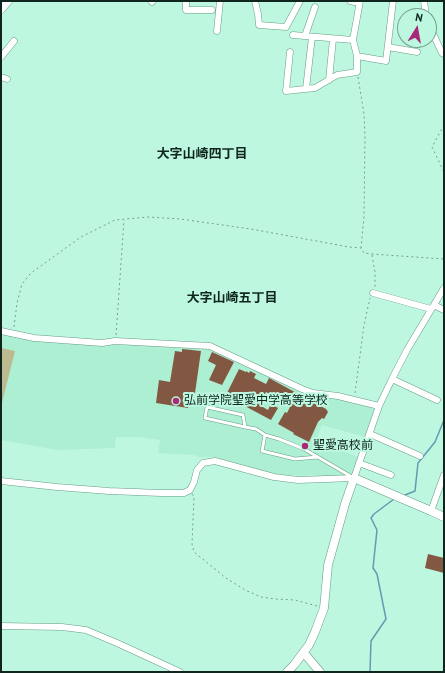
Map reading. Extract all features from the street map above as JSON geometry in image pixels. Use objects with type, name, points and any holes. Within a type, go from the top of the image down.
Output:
[{"type":"street","points":[[1,9],[8,1]]},
{"type":"street","points":[[186,1],[186,10],[212,10]]},
{"type":"street","points":[[218,31],[220,1]]},
{"type":"street","points":[[255,1],[259,25],[286,27],[300,1]]},
{"type":"street","points":[[290,52],[286,91],[315,88],[337,75],[358,72],[357,56],[353,40],[359,2],[350,1]]},
{"type":"street","points":[[357,56],[386,61],[393,1]]},
{"type":"street","points":[[305,36],[315,7]]},
{"type":"street","points":[[293,35],[353,40]]},
{"type":"street","points":[[306,89],[312,36]]},
{"type":"street","points":[[328,80],[333,39]]},
{"type":"street","points":[[1,56],[14,41]]},
{"type":"street","points":[[437,42],[442,53],[444,54]]},
{"type":"street","points":[[388,47],[417,52]]},
{"type":"street","points":[[287,672],[304,653],[315,632],[324,608],[328,565],[345,504],[380,406],[392,379],[444,288]]},
{"type":"street","points":[[373,293],[444,310]]},
{"type":"street","points":[[1,331],[34,338],[210,346],[313,393],[338,396],[380,406]]},
{"type":"street","points":[[392,379],[436,400]]},
{"type":"street","points":[[370,434],[420,456]]},
{"type":"street","points":[[1,481],[56,488],[116,492],[184,493],[190,490],[197,470],[203,463],[215,461],[274,477],[298,480],[354,478],[444,517]]},
{"type":"street","points":[[359,463],[391,475]]},
{"type":"street","points":[[432,511],[441,488],[444,475]]},
{"type":"street","points":[[1,626],[62,627],[86,630],[180,672]]},
{"type":"street","points":[[304,653],[320,672]]},
{"type":"lane","points":[[244,427],[243,415],[207,407],[205,418],[244,427],[256,429],[265,435],[304,449],[354,478]]},
{"type":"lane","points":[[265,435],[262,451],[295,459],[318,457]]},
{"type":"path","points":[[358,72],[364,114],[365,137],[364,216],[361,248],[364,253],[444,259]]},
{"type":"path","points":[[444,125],[432,147],[444,172]]},
{"type":"path","points":[[14,334],[17,303],[22,284],[31,273],[81,237],[115,220],[148,217],[180,218],[361,248]]},
{"type":"path","points":[[115,341],[124,219]]},
{"type":"path","points":[[354,400],[364,325],[370,298],[375,287],[375,272],[372,254]]},
{"type":"path","points":[[190,490],[194,497],[192,544],[194,552],[226,578],[245,590],[260,597],[295,600],[324,608]]},
{"type":"shaded area","name":"弘前学院聖愛中学高等学校","points":[[1,329],[43,338],[208,347],[322,396],[371,406],[375,411],[365,437],[322,425],[315,442],[359,457],[352,475],[340,476],[275,474],[214,457],[158,453],[160,440],[139,437],[116,437],[115,448],[57,450],[1,440]]},
{"type":"shaded area","points":[[1,348],[15,351],[1,407]]},
{"type":"building","points":[[182,349],[201,351],[195,393],[190,392],[188,408],[156,403],[159,380],[170,382],[175,351],[182,352]]},
{"type":"building","points":[[212,352],[234,362],[222,385],[209,380],[216,365],[208,361]]},
{"type":"building","points":[[239,369],[256,374],[254,378],[266,384],[269,378],[326,409],[328,412],[324,419],[322,418],[318,422],[309,442],[278,424],[285,412],[287,413],[291,405],[266,392],[261,400],[264,401],[261,406],[268,410],[271,404],[278,408],[271,420],[241,404],[240,407],[224,399]]},
{"type":"building","points":[[428,554],[444,558],[444,573],[425,568]]},
{"type":"waterway","points":[[405,495],[415,491],[418,463],[435,442],[444,420]]},
{"type":"waterway","points":[[370,672],[371,641],[386,619],[377,574],[373,568],[377,530],[371,518],[394,499]]},
{"type":"place","name":"弘前学院聖愛中学高等学校","points":[[176,401]]},
{"type":"place","name":"聖愛高校前","points":[[305,446]]},
{"type":"district","name":"大字山崎四丁目","points":[[202,154]]},
{"type":"district","name":"大字山崎五丁目","points":[[232,298]]}]
